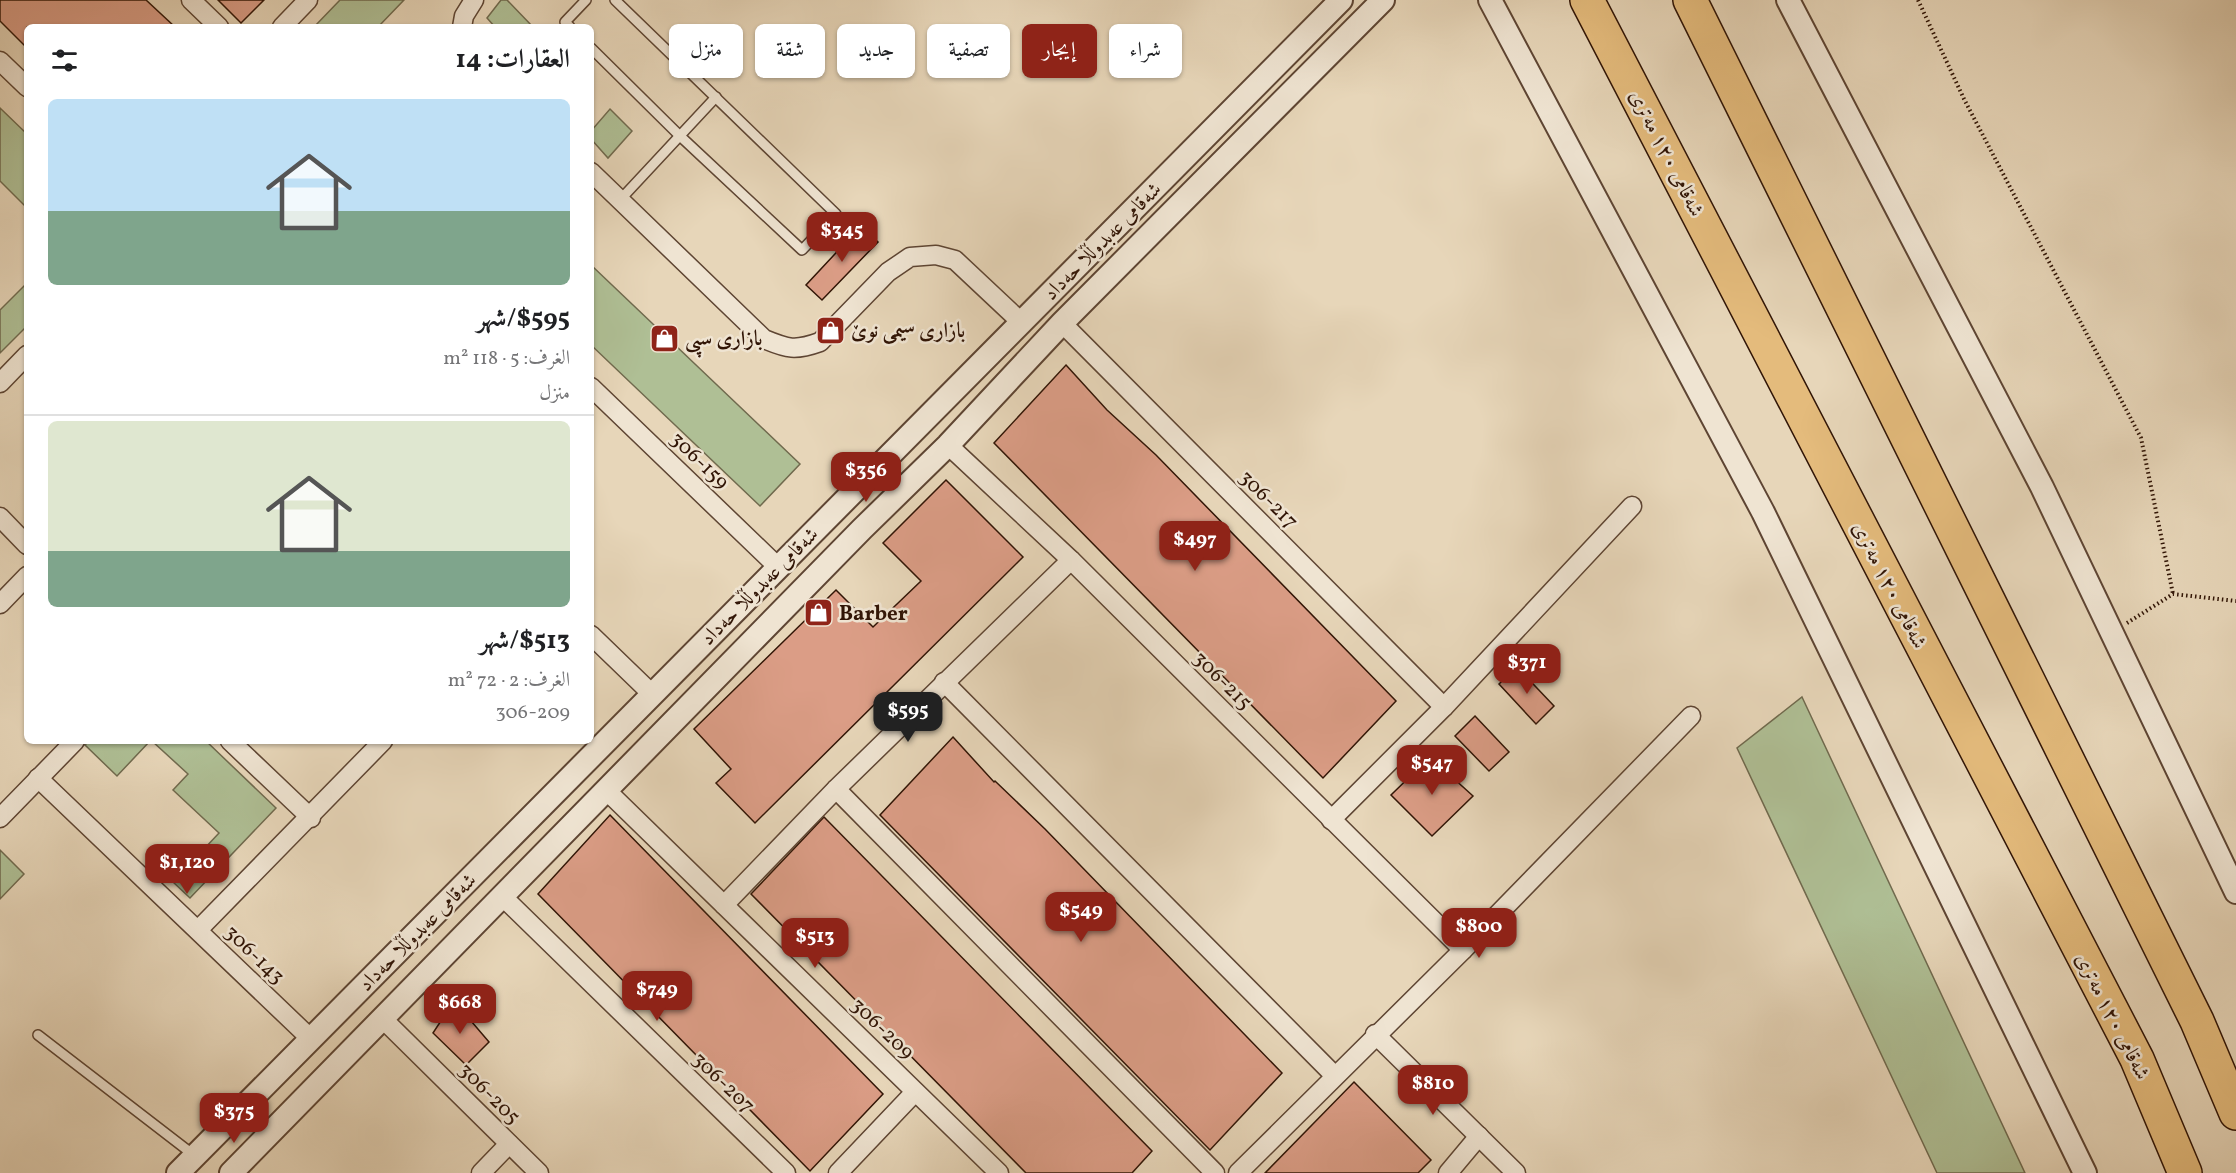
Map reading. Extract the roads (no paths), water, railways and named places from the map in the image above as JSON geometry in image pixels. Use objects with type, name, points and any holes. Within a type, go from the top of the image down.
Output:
[{"type":"highway","name":"شەقامی ١٢٠ مەتری","points":[[1587,0],[2137,1059],[2185,1173]]},
{"type":"highway","points":[[1690,0],[2197,1021],[2236,1113]]},
{"type":"street","points":[[191,0],[216,24]]},
{"type":"street","points":[[285,24],[308,0]]},
{"type":"street","points":[[463,24],[464,16],[474,0]]},
{"type":"street","name":"شەقامی عەبدوڵڵا حەداد","points":[[231,1173],[384,1020],[862,529],[948,446],[1062,323],[1383,0]]},
{"type":"street","points":[[1490,0],[1763,512],[2085,1173]]},
{"type":"street","points":[[1788,0],[2042,487],[2236,892]]},
{"type":"street","name":"شەقامی عەبدوڵڵا حەداد","points":[[178,1173],[1021,322],[1331,4]]},
{"type":"street","points":[[0,61],[24,84]]},
{"type":"street","points":[[594,175],[764,339],[787,349],[805,348],[820,342],[888,272],[910,257],[927,255],[955,260],[1021,322]]},
{"type":"street","name":"306-217","points":[[1062,323],[1444,707]]},
{"type":"street","points":[[0,383],[24,358]]},
{"type":"street","name":"306-159","points":[[594,390],[778,567]]},
{"type":"street","name":"306-215","points":[[948,446],[1071,560],[1463,950]]},
{"type":"street","points":[[840,505],[862,529]]},
{"type":"street","points":[[1331,820],[1444,707],[1632,506]]},
{"type":"street","points":[[0,517],[24,542]]},
{"type":"street","points":[[724,905],[836,789],[1071,560]]},
{"type":"street","points":[[0,603],[24,579]]},
{"type":"street","points":[[594,638],[652,694]]},
{"type":"street","points":[[944,682],[1334,1076]]},
{"type":"street","points":[[1238,1173],[1375,1034],[1463,950],[1691,716]]},
{"type":"street","points":[[0,818],[72,744]]},
{"type":"street","points":[[233,744],[311,818]]},
{"type":"street","points":[[198,930],[311,818],[380,744]]},
{"type":"street","name":"306-143","points":[[38,778],[311,1039]]},
{"type":"street","points":[[836,789],[1215,1173]]},
{"type":"street","name":"306-209","points":[[606,791],[999,1173]]},
{"type":"street","name":"306-207","points":[[503,897],[786,1173]]},
{"type":"street","name":"306-205","points":[[384,1020],[539,1173]]},
{"type":"street","points":[[1375,1034],[1516,1173]]},
{"type":"street","points":[[838,1173],[915,1092]]},
{"type":"street","points":[[234,1116],[262,1142]]},
{"type":"street","points":[[1448,1173],[1479,1136]]},
{"type":"street","points":[[481,1173],[510,1144]]},
{"type":"lane","points":[[568,24],[565,21],[586,0]]},
{"type":"lane","points":[[594,51],[680,136],[802,250],[836,214],[615,0]]},
{"type":"lane","points":[[620,200],[716,97]]},
{"type":"lane","points":[[38,1035],[195,1156]]},
{"type":"place","name":"بازاری سیمی نوێ","points":[[830,330]]},
{"type":"place","name":"بازاری سپی","points":[[664,338]]},
{"type":"place","name":"Barber","points":[[818,613]]}]
